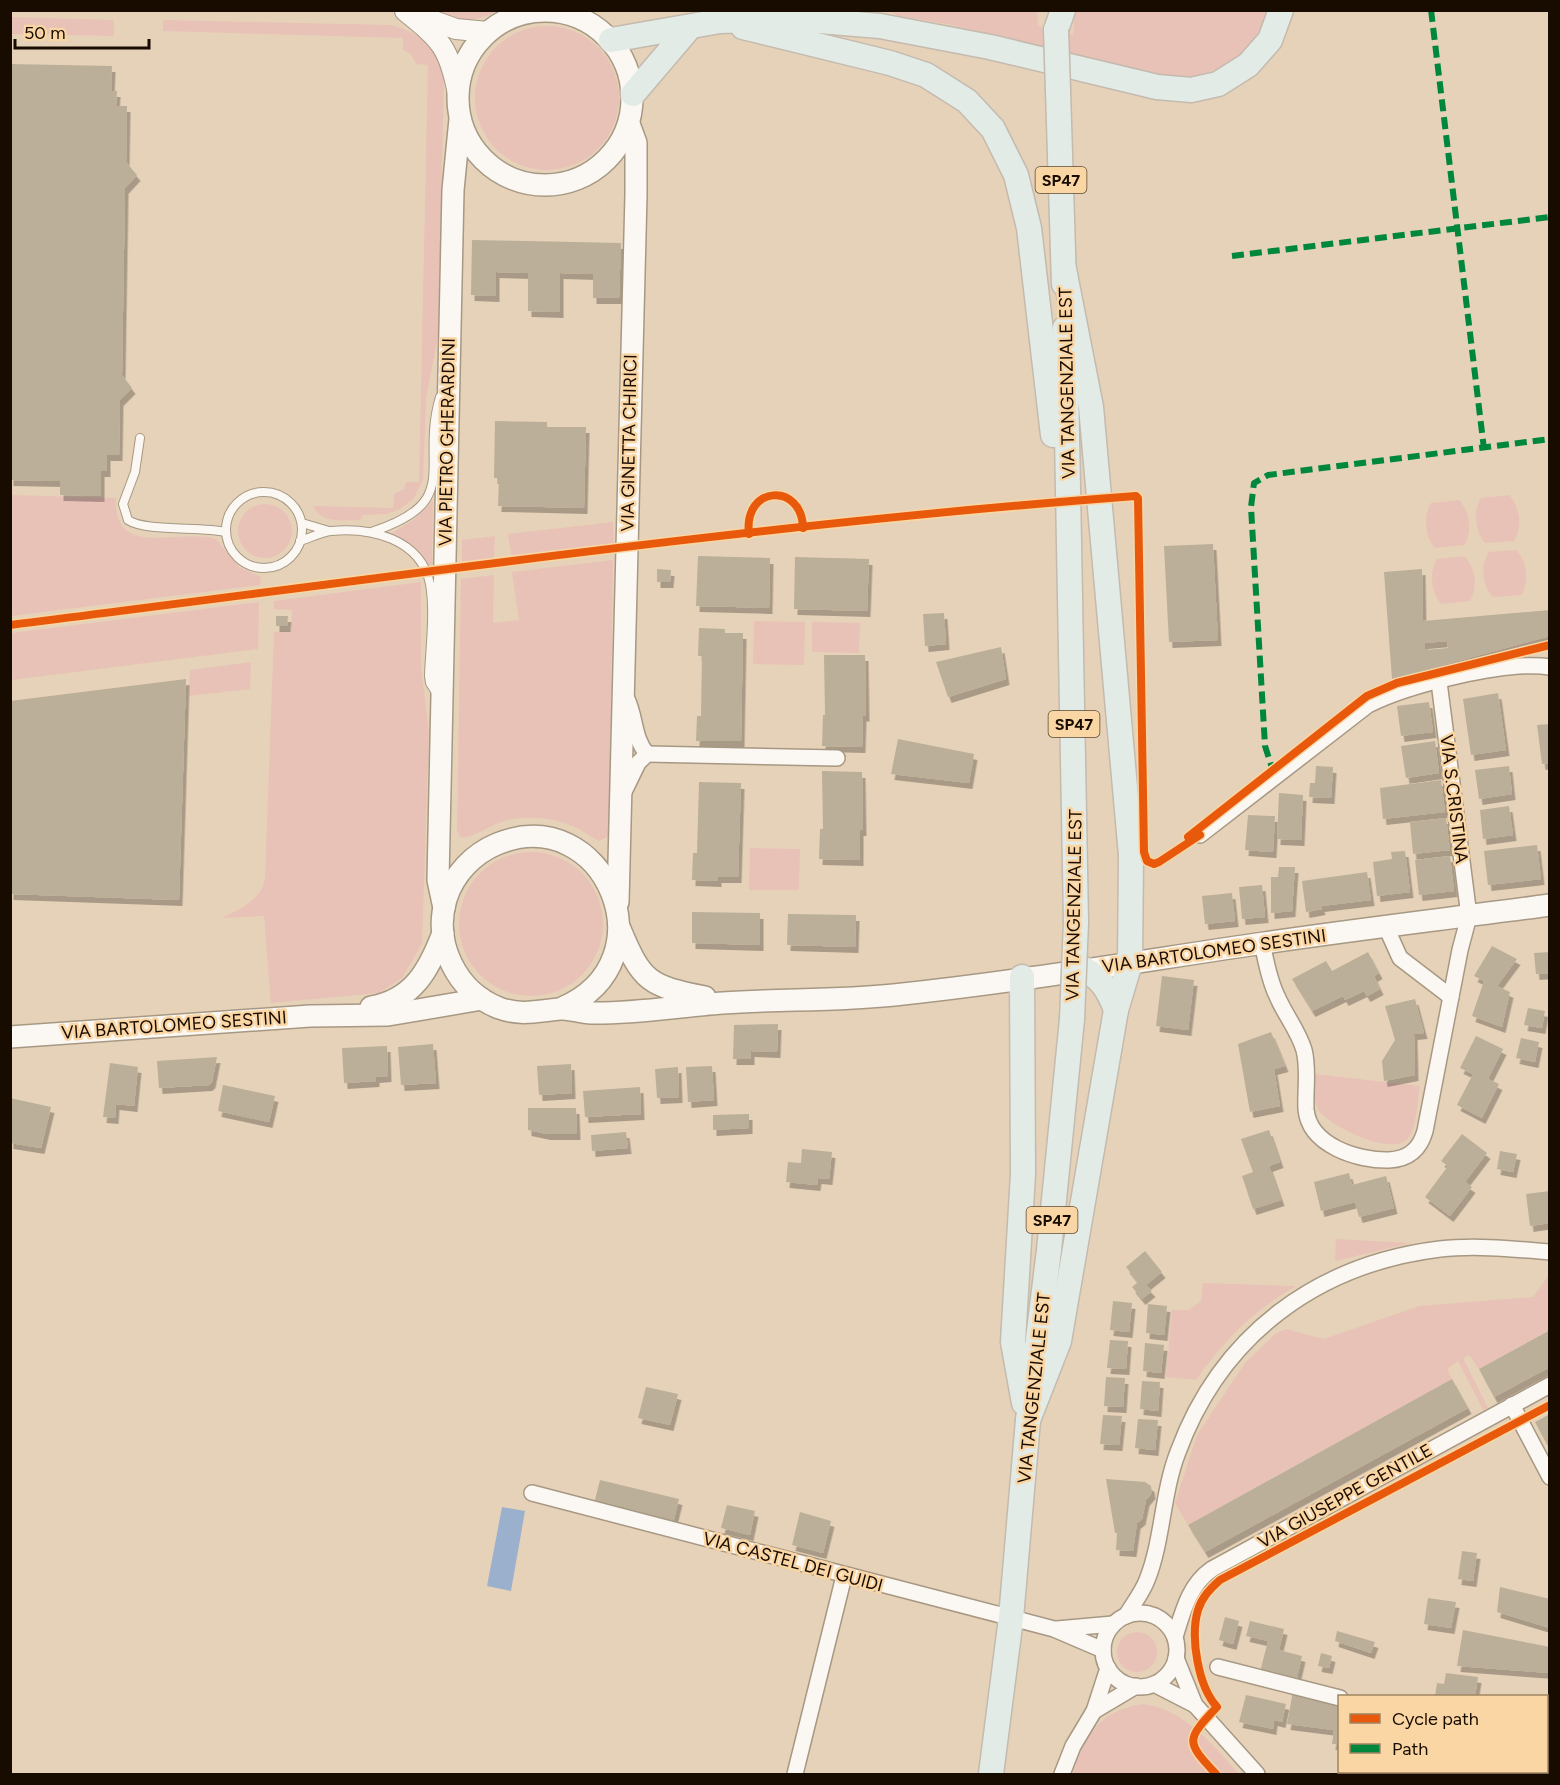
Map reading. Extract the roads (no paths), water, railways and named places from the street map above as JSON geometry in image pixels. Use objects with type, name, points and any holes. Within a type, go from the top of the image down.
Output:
[{"type":"main road","points":[[795,19],[841,10]]},
{"type":"main road","points":[[611,40],[720,21],[795,19],[880,26],[932,34],[1157,87],[1184,90],[1218,84],[1248,65],[1270,40],[1281,10]]},
{"type":"main road","points":[[551,11],[578,17],[611,40],[626,66],[633,94],[629,124],[615,151],[593,171],[565,183],[535,185],[513,179],[494,168],[473,147],[460,119],[458,94],[461,74],[470,54],[488,32],[511,18],[531,12],[551,11]]},
{"type":"main road","name":"VIA TANGENZIALE EST","points":[[991,1774],[1011,1618],[1028,1420],[1049,1250],[1072,1019],[1076,922],[1070,526],[1057,15]]},
{"type":"main road","points":[[720,21],[793,41],[890,63],[926,75],[967,101],[993,129],[1016,175],[1029,228],[1056,463],[1070,526]]},
{"type":"main road","points":[[633,94],[690,27]]},
{"type":"main road","name":"VIA PIETRO GHERARDINI","points":[[444,908],[438,880],[448,370],[453,190],[460,119]]},
{"type":"main road","name":"VIA GINETTA CHIRICI","points":[[619,918],[636,195],[636,143],[629,124]]},
{"type":"main road","points":[[1028,1420],[1059,1341],[1116,1010],[1130,963],[1131,855],[1091,407],[1064,269]]},
{"type":"main road","points":[[619,918],[616,950],[603,977],[588,993],[562,1008],[538,1013],[521,1013],[497,1007],[482,999],[467,986],[455,970],[447,952],[443,932],[444,908],[455,880],[475,857],[502,842],[536,837],[561,842],[587,857],[607,880],[637,967],[650,981],[669,990],[735,1002]]},
{"type":"main road","name":"VIA BARTOLOMEO SESTINI","points":[[735,1002],[865,998],[1550,905]]},
{"type":"main road","points":[[338,1014],[382,1005],[408,992],[427,969],[443,932]]},
{"type":"main road","points":[[1084,969],[1099,977],[1108,990],[1116,1010]]},
{"type":"main road","points":[[1022,977],[1023,1174],[1013,1342],[1028,1420]]},
{"type":"main road","points":[[338,1014],[388,1015],[482,999]]},
{"type":"main road","points":[[562,1008],[592,1013],[735,1002]]},
{"type":"main road","name":"VIA BARTOLOMEO SESTINI","points":[[13,1042],[338,1014]]},
{"type":"street","points":[[404,11],[456,29],[488,32]]},
{"type":"street","points":[[404,11],[432,33],[448,54],[458,94]]},
{"type":"street","points":[[1200,835],[1368,705],[1400,691],[1513,666],[1550,667]]},
{"type":"street","name":"VIA S.CRISTINA","points":[[1262,943],[1276,996],[1299,1035],[1305,1053],[1306,1112],[1310,1125],[1327,1143],[1358,1156],[1381,1160],[1400,1159],[1416,1150],[1422,1142],[1469,916],[1439,682]]},
{"type":"street","points":[[624,692],[632,711],[638,741],[647,754]]},
{"type":"street","points":[[621,798],[638,764],[647,754],[837,758]]},
{"type":"street","points":[[1386,927],[1400,958],[1451,997]]},
{"type":"street","points":[[1176,1658],[1166,1675],[1154,1684],[1136,1686],[1122,1682],[1108,1668],[1103,1650],[1105,1636],[1144,1586],[1150,1571],[1170,1476],[1195,1412],[1228,1363],[1259,1327],[1332,1278],[1378,1262],[1443,1249],[1550,1252]]},
{"type":"street","name":"VIA GIUSEPPE GENTILE","points":[[1174,1637],[1189,1596],[1198,1582],[1212,1569],[1550,1386]]},
{"type":"street","points":[[1512,1405],[1550,1477]]},
{"type":"street","name":"VIA CASTEL DEI GUIDI","points":[[532,1493],[1054,1629],[1103,1650]]},
{"type":"street","points":[[795,1774],[844,1576]]},
{"type":"street","points":[[1119,1620],[1142,1613],[1157,1617],[1166,1623],[1174,1637],[1176,1658],[1195,1705],[1257,1774]]},
{"type":"street","name":"VIA CASTEL DEI GUIDI","points":[[1054,1629],[1119,1620]]},
{"type":"street","points":[[1218,1667],[1338,1697]]},
{"type":"street","points":[[1062,1774],[1073,1746],[1094,1711],[1108,1668]]},
{"type":"street","points":[[1154,1684],[1195,1705]]},
{"type":"street","points":[[1094,1711],[1136,1686]]},
{"type":"lane","points":[[369,532],[414,514],[428,496],[434,471],[435,413],[448,370]]},
{"type":"lane","points":[[140,438],[135,472],[123,504],[128,520],[144,526],[210,528],[226,532]]},
{"type":"lane","points":[[258,492],[273,493],[285,498],[294,507],[302,523],[300,541],[287,560],[273,566],[258,567],[244,562],[233,552],[226,532],[229,516],[237,503],[258,492]]},
{"type":"lane","points":[[302,523],[329,531],[369,532],[394,539],[406,546],[418,559],[427,576],[431,591],[430,683],[442,700]]},
{"type":"lane","points":[[300,541],[329,531]]},
{"type":"water","points":[[502,1507],[525,1511],[511,1591],[487,1586]]}]
